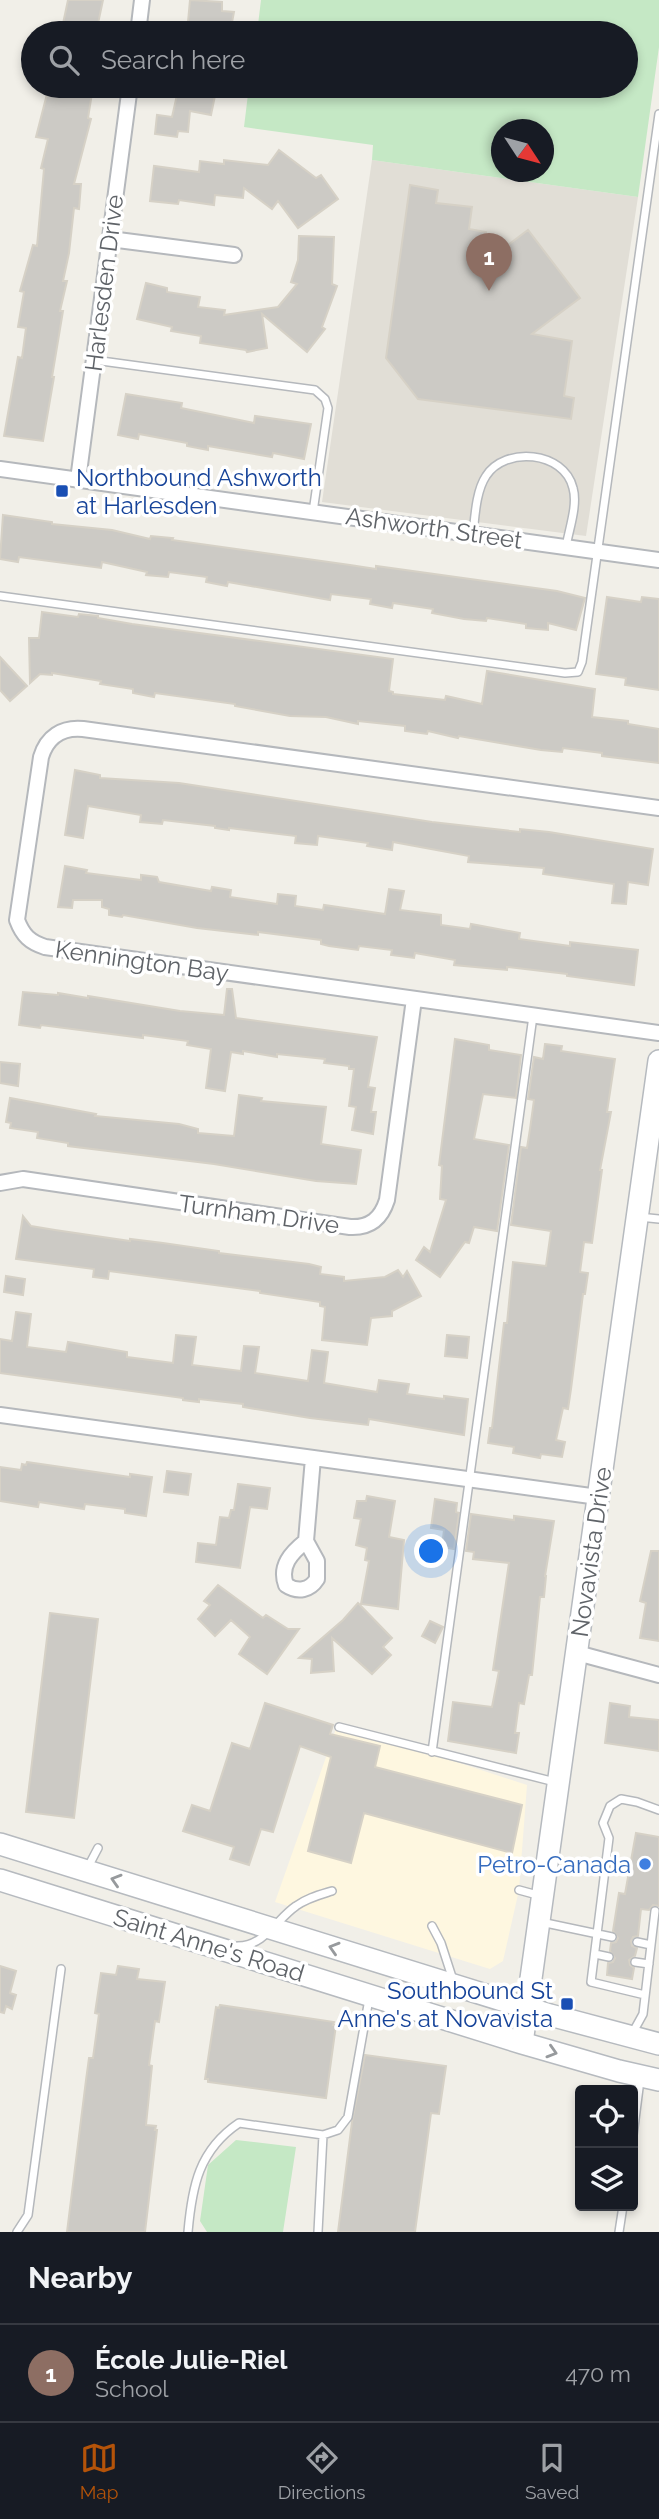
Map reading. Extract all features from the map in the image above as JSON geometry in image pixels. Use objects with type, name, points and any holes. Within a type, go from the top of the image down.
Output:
[{"type":"main road","name":"Novavista Drive","points":[[522,2043],[598,1497],[648,1218],[659,1061]]},
{"type":"main road","name":"Saint Anne's Road","points":[[0,1844],[527,2007],[659,2044]]},
{"type":"main road","name":"Saint Anne's Road","points":[[0,1880],[522,2043],[650,2078]]},
{"type":"main road","points":[[370,1995],[399,1968]]},
{"type":"street","points":[[139,21],[142,0]]},
{"type":"street","name":"Harlesden Drive","points":[[78,480],[128,98]]},
{"type":"street","points":[[110,239],[234,254]]},
{"type":"street","name":"Ashworth Street","points":[[0,469],[659,560]]},
{"type":"street","name":"Kennington Bay","points":[[659,808],[76,728],[60,732],[43,748],[17,920],[30,942],[45,947],[659,1033]]},
{"type":"street","name":"Turnham Drive","points":[[0,1183],[23,1180],[350,1227],[365,1226],[375,1221],[387,1200],[414,999]]},
{"type":"street","points":[[0,1415],[598,1497]]},
{"type":"street","points":[[306,1541],[313,1458]]},
{"type":"street","points":[[577,1653],[659,1675]]},
{"type":"lane","points":[[0,596],[576,673],[581,668],[659,114]]},
{"type":"lane","points":[[94,360],[315,390],[321,393],[328,408],[313,512]]},
{"type":"lane","points":[[473,534],[484,478],[496,463],[510,457],[527,456],[556,464],[568,474],[574,489],[574,500],[566,547]]},
{"type":"lane","points":[[432,1752],[533,1016]]},
{"type":"lane","points":[[339,1727],[558,1783]]},
{"type":"lane","points":[[645,1995],[591,1982],[608,1838],[603,1823],[610,1806],[621,1800],[637,1802],[659,1810]]},
{"type":"lane","points":[[86,1871],[98,1848]]},
{"type":"lane","points":[[519,1890],[542,1896]]},
{"type":"lane","points":[[212,1946],[243,1946],[253,1943],[296,1905],[332,1891]]},
{"type":"lane","points":[[630,2037],[643,2014],[655,1911]]},
{"type":"lane","points":[[539,1922],[612,1937]]},
{"type":"lane","points":[[432,1926],[441,1943],[455,1985]]},
{"type":"lane","points":[[638,1942],[651,1945]]},
{"type":"lane","points":[[595,1954],[609,1957]]},
{"type":"lane","points":[[635,1962],[649,1964]]},
{"type":"lane","points":[[17,2232],[28,2215],[61,1969]]},
{"type":"lane","points":[[188,2232],[191,2194],[202,2161],[224,2133],[239,2123],[323,2135],[338,2130],[348,2118],[370,1995]]},
{"type":"lane","points":[[638,2118],[650,2078]]},
{"type":"lane","points":[[318,2232],[323,2135]]},
{"type":"lane","points":[[619,2232],[622,2211]]},
{"type":"shaded area","points":[[372,160],[491,177],[491,182],[530,182],[638,197],[586,536],[322,502]]},
{"type":"shaded area","points":[[338,1723],[527,1785],[519,1890],[503,1961],[490,1969],[275,1902]]},
{"type":"green space","points":[[261,0],[659,0],[659,47],[638,197],[530,182],[554,182],[554,119],[491,119],[491,177],[372,160],[373,145],[244,127],[248,98],[638,98],[638,21],[258,21]]},
{"type":"green space","points":[[236,2140],[296,2147],[283,2232],[207,2232],[200,2221],[208,2165]]},
{"type":"building","points":[[68,0],[103,0],[99,21],[64,21]]},
{"type":"building","points":[[190,0],[222,2],[222,11],[234,12],[232,21],[188,21]]},
{"type":"building","points":[[46,98],[91,98],[88,118],[91,119],[74,184],[81,184],[79,209],[74,208],[63,281],[67,281],[60,311],[63,311],[43,441],[4,436],[26,328],[18,327],[24,292],[20,291],[33,245],[37,246],[44,169],[41,168],[48,139],[36,137]]},
{"type":"building","points":[[176,98],[215,98],[211,115],[190,111],[188,132],[178,131],[177,137],[155,134],[157,115],[172,117]]},
{"type":"building","points":[[279,150],[316,178],[321,175],[338,199],[298,228],[278,201],[272,209],[244,188],[243,198],[215,195],[214,205],[179,200],[178,204],[150,201],[154,166],[199,172],[200,161],[224,164],[224,160],[268,165]]},
{"type":"building","points":[[410,185],[438,190],[436,203],[472,207],[469,229],[486,232],[481,265],[528,230],[580,298],[532,334],[572,341],[564,396],[574,398],[571,419],[418,399],[386,358]]},
{"type":"building","points":[[299,236],[334,237],[332,284],[337,286],[322,327],[325,329],[307,352],[262,314],[267,348],[247,352],[200,343],[201,336],[171,331],[172,327],[137,319],[146,283],[167,288],[167,292],[200,297],[198,307],[225,310],[224,315],[278,307],[297,284],[291,282],[298,260]]},
{"type":"building","points":[[126,394],[182,403],[181,408],[254,423],[255,416],[311,424],[304,459],[273,453],[272,457],[208,446],[208,450],[139,434],[138,439],[118,435]]},
{"type":"building","points":[[3,515],[52,524],[112,530],[150,539],[151,536],[173,538],[172,540],[376,569],[376,566],[557,591],[585,598],[576,630],[548,623],[548,630],[526,628],[526,624],[487,618],[486,621],[464,619],[432,613],[433,609],[393,603],[392,608],[370,604],[371,599],[331,594],[330,600],[228,582],[227,586],[206,582],[207,577],[169,572],[168,577],[146,575],[147,572],[102,562],[101,568],[19,557],[18,562],[0,559]]},
{"type":"building","points":[[607,597],[641,602],[642,597],[659,599],[659,690],[625,685],[626,678],[596,674]]},
{"type":"building","points":[[42,612],[78,617],[79,614],[98,616],[132,624],[393,659],[389,691],[393,694],[445,700],[446,696],[482,704],[487,671],[595,689],[592,717],[628,721],[628,724],[659,729],[659,763],[563,748],[562,752],[541,750],[428,731],[427,734],[405,731],[405,726],[358,721],[358,724],[326,717],[290,716],[235,704],[155,693],[154,697],[133,693],[133,689],[100,684],[101,681],[52,673],[40,674],[30,683],[29,638],[39,638]]},
{"type":"building","points":[[0,657],[27,686],[10,701],[0,690]]},
{"type":"building","points":[[75,770],[100,775],[100,778],[179,783],[432,822],[520,832],[520,829],[549,832],[653,849],[648,885],[628,882],[626,904],[612,903],[614,884],[543,874],[544,868],[468,862],[469,856],[393,842],[392,850],[367,846],[368,843],[318,836],[317,845],[295,843],[296,836],[163,820],[162,824],[140,822],[141,815],[88,806],[83,838],[65,835]]},
{"type":"building","points":[[65,866],[87,870],[86,873],[141,880],[141,875],[157,877],[159,882],[211,891],[212,887],[231,890],[230,897],[277,904],[278,894],[296,896],[295,906],[323,910],[324,905],[385,914],[389,889],[404,891],[400,910],[441,915],[441,925],[470,929],[471,924],[520,933],[519,939],[570,946],[570,942],[638,950],[634,985],[507,967],[507,970],[454,965],[455,960],[415,953],[414,958],[391,955],[392,950],[359,946],[358,950],[321,944],[321,940],[197,928],[109,915],[109,909],[102,907],[102,900],[73,900],[72,908],[58,907]]},
{"type":"building","points":[[227,989],[232,989],[236,1018],[377,1037],[368,1087],[375,1088],[371,1112],[376,1112],[373,1134],[352,1130],[356,1107],[349,1106],[354,1069],[349,1069],[349,1066],[324,1063],[325,1059],[231,1052],[225,1091],[206,1088],[211,1049],[187,1045],[188,1041],[19,1025],[23,992],[88,996],[180,1011],[224,1015]]},
{"type":"building","points":[[455,1039],[489,1045],[489,1050],[521,1055],[516,1098],[483,1094],[474,1139],[509,1145],[497,1231],[474,1227],[469,1243],[465,1242],[440,1277],[416,1260],[424,1247],[430,1252],[446,1200],[440,1199],[442,1166],[439,1165]]},
{"type":"building","points":[[545,1044],[562,1046],[561,1051],[615,1059],[607,1112],[611,1112],[600,1170],[592,1243],[584,1242],[580,1272],[588,1273],[568,1409],[563,1408],[556,1440],[565,1442],[562,1457],[541,1454],[540,1458],[513,1453],[514,1447],[488,1443],[504,1323],[507,1323],[513,1262],[546,1266],[551,1231],[511,1225],[521,1147],[527,1148],[534,1100],[528,1099],[534,1057],[543,1059]]},
{"type":"building","points":[[0,1062],[20,1064],[18,1086],[0,1083]]},
{"type":"building","points":[[239,1095],[262,1098],[261,1101],[326,1107],[321,1144],[361,1150],[356,1184],[316,1181],[214,1164],[68,1146],[68,1143],[37,1138],[38,1132],[10,1128],[11,1123],[6,1122],[10,1098],[96,1114],[95,1116],[179,1124],[198,1129],[198,1133],[234,1136]]},
{"type":"building","points":[[23,1216],[31,1226],[309,1264],[321,1267],[320,1274],[344,1277],[344,1281],[385,1277],[398,1270],[403,1277],[407,1271],[421,1296],[392,1311],[392,1316],[371,1318],[367,1345],[322,1340],[325,1307],[320,1306],[320,1302],[260,1291],[109,1271],[108,1279],[93,1277],[94,1269],[16,1259]]},
{"type":"building","points":[[6,1276],[25,1279],[23,1295],[4,1292]]},
{"type":"building","points":[[16,1312],[31,1314],[27,1347],[66,1352],[68,1342],[127,1352],[127,1357],[173,1363],[176,1335],[196,1337],[192,1365],[241,1371],[244,1346],[259,1347],[255,1373],[308,1381],[312,1350],[328,1352],[324,1383],[377,1392],[379,1380],[409,1384],[407,1394],[468,1399],[464,1435],[369,1419],[368,1425],[310,1418],[243,1407],[243,1404],[183,1400],[0,1373],[0,1339],[12,1341]]},
{"type":"building","points":[[447,1335],[469,1337],[467,1358],[445,1356]]},
{"type":"building","points":[[27,1462],[130,1477],[130,1474],[152,1477],[146,1516],[125,1513],[125,1509],[85,1504],[84,1509],[39,1502],[38,1507],[0,1501],[0,1467],[21,1470],[22,1464],[26,1465]]},
{"type":"building","points":[[167,1471],[191,1474],[188,1495],[164,1492]]},
{"type":"building","points":[[238,1484],[270,1488],[267,1509],[250,1507],[240,1568],[196,1562],[198,1543],[216,1545],[220,1517],[229,1518],[231,1510],[234,1510]]},
{"type":"building","points":[[367,1496],[395,1501],[389,1537],[404,1540],[398,1609],[361,1604],[369,1561],[365,1560],[367,1548],[356,1545],[361,1519],[354,1518],[357,1501],[366,1501]]},
{"type":"building","points":[[435,1499],[457,1503],[456,1512],[459,1513],[454,1549],[442,1547],[444,1530],[431,1528]]},
{"type":"building","points":[[471,1514],[514,1520],[514,1516],[554,1521],[544,1597],[540,1597],[532,1675],[529,1675],[524,1704],[519,1703],[515,1733],[519,1733],[516,1753],[448,1741],[453,1702],[492,1707],[499,1671],[493,1670],[509,1563],[473,1559],[474,1552],[466,1551]]},
{"type":"building","points":[[651,1551],[659,1551],[659,1641],[640,1638],[646,1603],[640,1601]]},
{"type":"building","points":[[218,1585],[263,1618],[266,1615],[288,1629],[299,1629],[267,1674],[239,1654],[250,1637],[231,1620],[215,1636],[198,1619],[210,1605],[204,1601]]},
{"type":"building","points":[[358,1603],[392,1638],[383,1647],[391,1655],[372,1674],[332,1638],[334,1671],[311,1673],[312,1659],[299,1658],[343,1620]]},
{"type":"building","points":[[50,1613],[98,1619],[74,1818],[26,1812]]},
{"type":"building","points":[[430,1621],[443,1627],[435,1643],[422,1636]]},
{"type":"building","points":[[265,1703],[333,1725],[330,1734],[380,1746],[375,1767],[522,1805],[512,1853],[364,1813],[351,1863],[308,1851],[331,1757],[300,1746],[273,1832],[261,1829],[249,1865],[230,1859],[234,1847],[183,1831],[192,1805],[210,1811],[232,1743],[250,1749]]},
{"type":"building","points":[[610,1703],[630,1706],[629,1717],[659,1720],[659,1751],[605,1743]]},
{"type":"building","name":"Petro-Canada","points":[[636,1833],[659,1837],[659,1906],[653,1905],[649,1910],[641,1909],[638,1936],[631,1941],[632,1946],[637,1948],[635,1956],[629,1960],[634,1968],[632,1979],[607,1975],[608,1963],[615,1958],[610,1951],[611,1943],[618,1938],[613,1931],[619,1893],[625,1894]]},
{"type":"building","points":[[0,1966],[16,1971],[10,1993],[16,1995],[12,2009],[6,2006],[4,2013],[0,2012]]},
{"type":"building","points":[[118,1966],[139,1969],[137,1979],[165,1982],[159,2022],[155,2021],[149,2065],[152,2066],[146,2125],[156,2126],[157,2130],[145,2232],[67,2232],[89,2058],[93,2058],[99,2014],[95,2013],[101,1973],[116,1975]]},
{"type":"building","points":[[220,2005],[334,2022],[333,2025],[336,2025],[326,2098],[208,2082],[208,2079],[205,2079],[216,2007],[219,2008]]},
{"type":"building","points":[[365,2055],[446,2066],[439,2114],[431,2113],[415,2232],[338,2232],[352,2122]]},
{"type":"place","name":"École Julie-Riel","points":[[489,291]]},
{"type":"place","name":"Northbound Ashworth at Harlesden","points":[[62,491]]},
{"type":"place","name":"Petro-Canada","points":[[645,1864]]},
{"type":"place","name":"Southbound St Anne's at Novavista","points":[[567,2004]]}]
